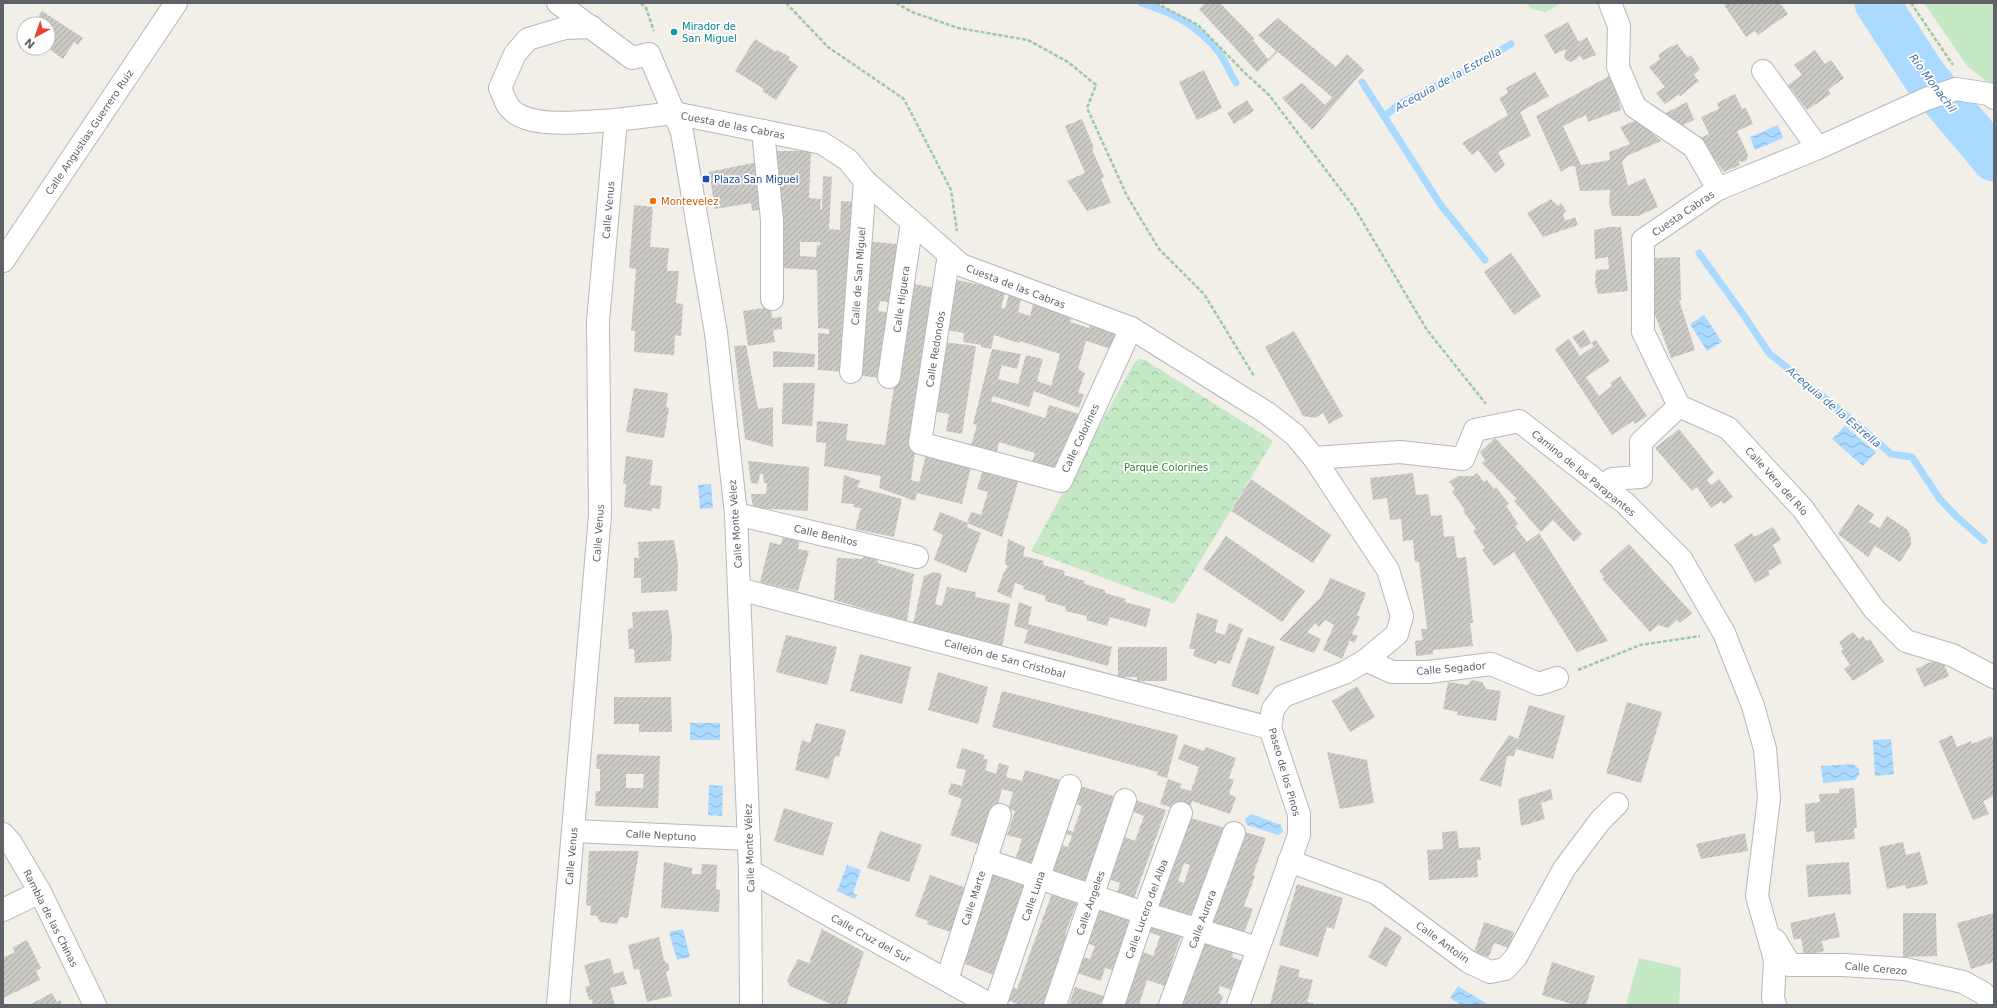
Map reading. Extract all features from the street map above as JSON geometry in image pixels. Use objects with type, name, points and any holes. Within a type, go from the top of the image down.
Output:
[{"type":"street","name":"Calle Angustias Guerrero Ruiz","points":[[3,261],[176,3]]},
{"type":"street","points":[[558,3],[632,58],[649,54]]},
{"type":"street","points":[[1610,3],[1619,26],[1618,67],[1635,106],[1694,147],[1718,189]]},
{"type":"street","points":[[592,27],[565,28],[528,39],[515,54],[500,88],[510,108],[526,119],[561,123],[616,120],[674,113]]},
{"type":"street","name":"Calle Monte Vélez","points":[[649,54],[682,132],[716,333],[736,514],[750,871],[746,1004]]},
{"type":"street","points":[[1763,71],[1818,148]]},
{"type":"street","points":[[1956,89],[1989,94],[1994,98]]},
{"type":"street","name":"Cuesta Cabras","points":[[1679,406],[1643,332],[1643,240],[1718,189],[1818,148],[1926,99],[1956,89]]},
{"type":"street","name":"Cuesta de las Cabras","points":[[674,113],[822,143],[848,160],[865,181],[961,265],[1130,328],[1267,414],[1295,435],[1314,458]]},
{"type":"street","name":"Calle Venus","points":[[558,1005],[600,515],[598,321],[616,120]]},
{"type":"street","points":[[763,130],[772,220],[772,299]]},
{"type":"street","name":"Calle de San Miguel","points":[[851,372],[865,181]]},
{"type":"street","name":"Calle Higuera","points":[[889,377],[912,222]]},
{"type":"street","name":"Calle Redondos","points":[[920,443],[949,254]]},
{"type":"street","name":"Calle Colorines","points":[[920,443],[1060,481],[1130,328]]},
{"type":"street","points":[[1604,487],[1612,479],[1641,477],[1642,442],[1679,406]]},
{"type":"street","name":"Calle Vera del Río","points":[[1679,406],[1728,428],[1803,508],[1874,609],[1906,641],[1952,655],[1994,677]]},
{"type":"street","points":[[1314,458],[1400,452],[1463,459],[1475,430],[1519,421]]},
{"type":"street","name":"Camino de los Parapantes","points":[[1519,421],[1625,503],[1680,558],[1724,633],[1753,706],[1765,749],[1769,798],[1757,896],[1775,960],[1773,998],[1775,1005]]},
{"type":"street","name":"Paseo de los Pinos","points":[[1238,1005],[1299,835],[1299,814],[1270,728],[1274,709],[1283,696],[1344,673],[1366,660],[1397,634],[1402,616],[1388,570],[1314,458]]},
{"type":"street","name":"Calle Benitos","points":[[736,514],[917,556]]},
{"type":"street","name":"Callejón de San Cristobal","points":[[740,589],[1270,728]]},
{"type":"street","name":"Calle Segador","points":[[1366,660],[1392,672],[1428,672],[1491,664],[1539,684],[1557,678]]},
{"type":"street","name":"Calle Luna","points":[[995,1005],[1070,786]]},
{"type":"street","name":"Calle Ángeles","points":[[1055,1005],[1125,800]]},
{"type":"street","name":"Calle Antolín","points":[[1289,861],[1376,893],[1469,962],[1490,972],[1505,969],[1516,957],[1564,869],[1600,821],[1617,804]]},
{"type":"street","name":"Calle Lucero del Alba","points":[[1113,1005],[1144,913],[1181,813]]},
{"type":"street","name":"Calle Marte","points":[[947,980],[1000,815]]},
{"type":"street","name":"Calle Neptuno","points":[[574,831],[749,839]]},
{"type":"street","name":"Calle Aurora","points":[[1170,1005],[1234,833]]},
{"type":"street","name":"Rambla de las Chinas","points":[[3,834],[11,843],[40,892],[95,1005]]},
{"type":"street","points":[[985,860],[1144,913],[1258,948]]},
{"type":"street","name":"Calle Cruz del Sur","points":[[750,871],[991,1005]]},
{"type":"street","points":[[3,910],[40,892]]},
{"type":"street","name":"Calle Cerezo","points":[[1766,932],[1778,943],[1790,965],[1843,965],[1906,969],[1963,982],[1984,993],[1994,1004]]},
{"type":"path","points":[[641,3],[646,8],[654,31],[649,54]]},
{"type":"path","points":[[786,3],[828,47],[904,99],[951,190],[958,229],[949,254]]},
{"type":"path","points":[[896,3],[912,12],[958,28],[1028,40],[1068,62],[1096,85],[1087,108],[1127,196],[1159,249],[1204,294],[1260,387],[1267,414]]},
{"type":"path","points":[[1156,3],[1198,25],[1269,95],[1354,207],[1428,330],[1495,415],[1519,421]]},
{"type":"path","points":[[1911,3],[1962,78],[1956,89]]},
{"type":"path","points":[[1557,678],[1640,645],[1724,633]]},
{"type":"green space","points":[[1525,3],[1562,3],[1545,12],[1532,9]]},
{"type":"green space","points":[[1924,3],[1994,3],[1994,87],[1968,67]]},
{"type":"green space","name":"Parque Colorines","points":[[1139,359],[1145,360],[1273,441],[1174,604],[1031,551],[1134,363]]},
{"type":"green space","points":[[1639,958],[1681,968],[1679,1005],[1626,1005]]},
{"type":"water","points":[[1778,125],[1783,138],[1755,150],[1750,137]]},
{"type":"water","points":[[1704,315],[1722,342],[1707,351],[1690,324]]},
{"type":"water","points":[[1845,426],[1876,452],[1863,466],[1832,439]]},
{"type":"water","points":[[711,484],[713,508],[700,509],[698,485]]},
{"type":"water","points":[[690,723],[720,723],[720,740],[690,740]]},
{"type":"water","points":[[1891,739],[1894,774],[1875,776],[1873,740]]},
{"type":"water","points":[[1853,764],[1859,769],[1859,775],[1855,780],[1823,783],[1821,766]]},
{"type":"water","points":[[709,785],[723,786],[722,816],[708,815]]},
{"type":"water","points":[[1251,814],[1281,825],[1283,832],[1278,835],[1247,825],[1245,819]]},
{"type":"water","points":[[847,865],[861,870],[853,893],[857,895],[855,899],[837,891]]},
{"type":"water","points":[[683,929],[690,957],[677,960],[669,932]]},
{"type":"water","points":[[1458,986],[1487,1004],[1461,1005],[1450,998]]},
{"type":"building","points":[[1205,3],[1220,3],[1255,39],[1253,40],[1268,59],[1276,51],[1258,35],[1278,18],[1336,67],[1347,54],[1364,70],[1312,130],[1282,98],[1302,83],[1325,105],[1332,97],[1278,52],[1257,72],[1199,9]]},
{"type":"building","points":[[1728,3],[1780,3],[1788,14],[1758,35],[1755,31],[1746,37],[1724,5]]},
{"type":"building","points":[[42,11],[50,16],[39,16]]},
{"type":"building","points":[[56,20],[83,38],[78,45],[74,42],[63,59],[56,54]]},
{"type":"building","points":[[1568,22],[1579,42],[1587,37],[1596,55],[1583,60],[1580,55],[1575,60],[1570,62],[1564,58],[1566,49],[1555,54],[1544,35]]},
{"type":"building","points":[[755,39],[776,52],[777,50],[790,57],[788,59],[798,66],[776,100],[762,91],[764,89],[735,71]]},
{"type":"building","points":[[1677,44],[1688,58],[1691,55],[1700,69],[1694,75],[1699,81],[1680,96],[1679,94],[1665,104],[1656,93],[1665,87],[1649,67],[1660,59],[1658,55],[1671,46]]},
{"type":"building","points":[[1815,50],[1825,64],[1831,60],[1844,78],[1828,90],[1831,94],[1807,110],[1788,85],[1802,75],[1794,65]]},
{"type":"building","points":[[1204,70],[1222,108],[1197,120],[1179,82]]},
{"type":"building","points":[[1535,72],[1549,96],[1520,112],[1531,136],[1498,152],[1505,165],[1495,173],[1478,150],[1472,155],[1462,143],[1508,115],[1499,98],[1508,93],[1506,88]]},
{"type":"building","points":[[1613,74],[1621,110],[1588,122],[1586,115],[1563,126],[1581,165],[1610,160],[1609,152],[1630,144],[1620,127],[1637,120],[1661,141],[1627,156],[1622,162],[1628,186],[1645,178],[1658,207],[1638,216],[1612,216],[1609,203],[1610,190],[1580,191],[1575,166],[1568,167],[1561,172],[1536,116]]},
{"type":"building","points":[[1735,94],[1742,109],[1746,108],[1753,124],[1737,131],[1748,155],[1747,160],[1743,162],[1738,161],[1740,165],[1724,172],[1700,138],[1709,134],[1701,117],[1719,109],[1717,103]]},
{"type":"building","points":[[1247,100],[1254,111],[1234,124],[1227,113]]},
{"type":"building","points":[[1687,102],[1694,120],[1681,126],[1664,114]]},
{"type":"building","points":[[1082,119],[1094,148],[1092,149],[1104,177],[1101,179],[1111,203],[1087,211],[1067,181],[1085,173],[1065,126]]},
{"type":"building","points":[[774,151],[811,151],[809,198],[821,199],[820,209],[822,210],[823,176],[832,177],[829,229],[840,230],[841,201],[857,202],[846,372],[818,370],[818,333],[829,334],[829,329],[818,328],[817,270],[781,268]],"holes":[[[800,242],[820,242],[820,245],[817,245],[816,257],[800,256]]]},
{"type":"building","points":[[757,162],[763,209],[752,211],[751,203],[715,209],[709,172]]},
{"type":"building","points":[[1551,199],[1558,206],[1561,203],[1566,211],[1563,214],[1565,221],[1575,217],[1578,225],[1543,237],[1527,213]]},
{"type":"building","points":[[634,205],[653,207],[650,247],[669,248],[667,271],[679,271],[676,303],[683,304],[681,336],[675,335],[674,355],[634,352],[635,331],[631,331],[636,269],[629,268]]},
{"type":"building","points":[[1610,227],[1621,227],[1628,291],[1598,294],[1595,283],[1596,270],[1609,269],[1608,257],[1595,259],[1594,230]]},
{"type":"building","points":[[866,241],[905,245],[896,303],[880,301],[878,311],[894,313],[880,378],[855,375]]},
{"type":"building","points":[[1511,253],[1541,296],[1514,315],[1484,272]]},
{"type":"building","points":[[1680,257],[1681,300],[1679,300],[1695,350],[1671,358],[1650,301],[1654,258]]},
{"type":"building","points":[[952,279],[990,287],[1005,293],[1001,308],[1005,309],[1009,294],[1021,299],[1018,312],[1030,316],[1033,304],[1072,317],[1070,322],[1089,328],[1091,323],[1117,332],[1111,349],[1086,341],[1078,369],[1085,373],[1078,393],[1084,394],[1079,408],[1034,391],[1029,407],[993,396],[991,401],[1045,418],[1049,405],[1079,414],[1066,451],[1052,473],[1030,467],[1035,453],[999,442],[996,457],[970,449],[977,425],[973,424],[992,349],[1021,354],[1017,369],[1002,365],[998,379],[1018,384],[1026,355],[1043,359],[1037,381],[1051,386],[1060,354],[1020,341],[1019,343],[994,335],[991,349],[981,347],[981,345],[963,342],[964,333],[945,330]]},
{"type":"building","points":[[910,283],[939,289],[911,480],[919,482],[927,451],[972,463],[962,504],[917,493],[915,501],[879,488],[881,476],[824,466],[826,443],[816,442],[817,421],[848,424],[846,440],[885,445]]},
{"type":"building","points":[[771,307],[772,318],[782,317],[782,329],[773,330],[775,342],[748,346],[743,311]]},
{"type":"building","points":[[1584,330],[1591,343],[1581,349],[1572,337]]},
{"type":"building","points":[[1294,331],[1343,416],[1329,424],[1323,413],[1315,418],[1303,416],[1265,347]]},
{"type":"building","points":[[1569,339],[1580,356],[1594,346],[1591,343],[1596,340],[1610,361],[1586,377],[1599,396],[1612,386],[1610,383],[1620,376],[1647,416],[1635,424],[1633,421],[1612,435],[1555,349]]},
{"type":"building","points":[[943,342],[976,346],[962,434],[946,431],[949,414],[932,411]]},
{"type":"building","points":[[746,345],[758,409],[773,407],[773,447],[745,439],[734,346]]},
{"type":"building","points":[[773,351],[815,354],[814,367],[773,367]]},
{"type":"building","points":[[783,383],[815,383],[812,426],[782,424]]},
{"type":"building","points":[[634,388],[668,393],[666,407],[669,408],[664,438],[626,432]]},
{"type":"building","points":[[1679,429],[1714,473],[1707,480],[1711,485],[1719,479],[1733,497],[1724,504],[1721,501],[1711,508],[1697,487],[1692,491],[1655,448]]},
{"type":"building","points":[[1495,438],[1536,481],[1582,534],[1574,542],[1553,520],[1541,532],[1514,501],[1517,499],[1482,463],[1485,460],[1480,452]]},
{"type":"building","points":[[626,456],[653,460],[650,485],[662,486],[660,509],[652,508],[652,511],[624,507],[626,484],[623,484]]},
{"type":"building","points":[[748,461],[809,467],[808,511],[753,508],[751,494],[766,494],[767,483],[764,483],[763,474],[760,474],[758,484],[751,483]]},
{"type":"building","points":[[984,466],[1020,475],[1002,537],[967,523],[971,512],[981,515],[988,492],[977,489]]},
{"type":"building","points":[[1413,473],[1416,495],[1428,494],[1431,516],[1442,515],[1444,537],[1454,536],[1457,558],[1466,557],[1473,623],[1470,623],[1473,646],[1433,650],[1433,654],[1416,656],[1415,641],[1423,640],[1421,629],[1427,629],[1419,562],[1415,562],[1413,540],[1403,541],[1401,519],[1390,520],[1387,498],[1373,500],[1370,478]]},
{"type":"building","points":[[1477,473],[1484,482],[1487,480],[1494,489],[1496,487],[1509,504],[1506,506],[1518,524],[1515,526],[1527,542],[1539,533],[1608,641],[1584,649],[1577,653],[1514,552],[1494,566],[1482,550],[1485,548],[1473,531],[1476,529],[1452,492],[1455,489],[1449,482],[1458,476],[1473,476]]},
{"type":"building","points":[[844,475],[861,481],[857,487],[902,499],[894,537],[855,529],[861,508],[853,507],[854,504],[841,503]]},
{"type":"building","points":[[1251,479],[1331,535],[1313,563],[1231,511]]},
{"type":"building","points":[[1858,504],[1874,514],[1869,522],[1880,528],[1887,516],[1908,530],[1911,545],[1900,562],[1875,546],[1868,557],[1838,534]]},
{"type":"building","points":[[940,512],[968,523],[967,527],[981,533],[966,573],[934,560],[943,535],[933,530]]},
{"type":"building","points":[[1773,527],[1781,540],[1773,545],[1782,563],[1768,571],[1770,575],[1755,583],[1734,545],[1752,533],[1754,537]]},
{"type":"building","points":[[784,534],[800,539],[798,549],[809,551],[798,591],[760,582],[770,542],[781,545]]},
{"type":"building","points":[[1226,536],[1305,591],[1282,622],[1203,569]]},
{"type":"building","points":[[1008,539],[1025,547],[1023,556],[1044,561],[1043,565],[1065,571],[1064,575],[1085,581],[1084,584],[1105,590],[1105,593],[1126,599],[1125,602],[1151,609],[1146,627],[1110,617],[1107,626],[1086,620],[1087,616],[1065,611],[1066,607],[1045,601],[1046,596],[1023,589],[1024,586],[1015,583],[1011,598],[997,592],[1003,574],[1008,566],[1005,564]]},
{"type":"building","points":[[674,540],[678,564],[677,591],[641,593],[641,578],[634,578],[634,558],[639,558],[638,542]]},
{"type":"building","points":[[1629,544],[1692,613],[1680,623],[1677,620],[1668,628],[1658,625],[1650,632],[1602,579],[1604,577],[1599,571]]},
{"type":"building","points":[[864,549],[878,551],[878,563],[914,574],[907,621],[834,600],[837,558],[863,559]]},
{"type":"building","points":[[934,572],[942,574],[935,604],[942,606],[947,587],[976,592],[975,597],[1010,604],[1002,649],[913,624],[924,576]]},
{"type":"building","points":[[1330,578],[1366,593],[1357,615],[1360,617],[1352,634],[1358,636],[1354,643],[1350,640],[1342,659],[1323,650],[1334,625],[1325,620],[1319,627],[1315,623],[1307,632],[1321,639],[1314,653],[1279,640],[1321,597]]},
{"type":"building","points":[[1019,602],[1032,607],[1028,624],[1112,647],[1108,666],[1024,643],[1028,630],[1014,626]]},
{"type":"building","points":[[668,610],[672,636],[671,661],[635,663],[634,649],[629,649],[628,637],[628,629],[633,628],[632,612]]},
{"type":"building","points":[[1197,613],[1218,620],[1215,632],[1225,635],[1229,623],[1243,629],[1230,664],[1218,660],[1216,664],[1193,656],[1195,649],[1189,649]]},
{"type":"building","points":[[1853,632],[1859,639],[1863,636],[1867,641],[1870,639],[1884,661],[1853,681],[1844,669],[1850,665],[1841,651],[1843,649],[1839,642]]},
{"type":"building","points":[[786,635],[837,647],[827,685],[776,672]]},
{"type":"building","points":[[1248,637],[1275,647],[1258,695],[1231,686]]},
{"type":"building","points":[[1118,647],[1167,647],[1167,681],[1137,681],[1137,677],[1125,677],[1125,680],[1118,679]]},
{"type":"building","points":[[860,654],[911,667],[902,704],[850,691]]},
{"type":"building","points":[[1941,657],[1949,676],[1924,687],[1916,669]]},
{"type":"building","points":[[938,672],[988,687],[978,724],[928,710]]},
{"type":"building","points":[[1472,680],[1482,682],[1486,689],[1501,691],[1496,721],[1457,715],[1458,712],[1443,709],[1448,682],[1468,685]]},
{"type":"building","points":[[1357,686],[1375,717],[1350,732],[1332,701]]},
{"type":"building","points":[[1002,691],[1178,735],[1167,778],[1157,775],[1158,772],[992,727]]},
{"type":"building","points":[[614,697],[671,697],[672,732],[639,732],[639,724],[614,724]]},
{"type":"building","points":[[1627,702],[1662,712],[1641,783],[1606,773]]},
{"type":"building","points":[[1529,705],[1565,716],[1553,759],[1516,749],[1514,756],[1507,756],[1501,787],[1479,780],[1509,735],[1518,739]]},
{"type":"building","points":[[816,723],[846,730],[839,757],[835,756],[829,779],[795,770],[802,740],[810,743]]},
{"type":"building","points":[[1952,735],[1957,747],[1971,741],[1972,744],[1991,736],[1994,741],[1994,796],[1983,801],[1989,814],[1973,820],[1939,741]]},
{"type":"building","points":[[1184,744],[1204,751],[1206,747],[1236,758],[1229,778],[1234,780],[1229,794],[1236,797],[1230,814],[1192,801],[1188,812],[1160,804],[1168,779],[1182,784],[1180,788],[1191,791],[1199,767],[1178,759]]},
{"type":"building","points":[[962,748],[985,755],[983,758],[988,760],[985,770],[996,774],[999,763],[1009,766],[1006,777],[1022,781],[1025,770],[1068,782],[1030,869],[1014,863],[1022,839],[1007,835],[1015,811],[1008,809],[1013,792],[1002,789],[997,808],[981,845],[950,835],[962,799],[948,794],[951,783],[962,786],[966,770],[956,768]]},
{"type":"building","points":[[1327,752],[1367,760],[1374,803],[1340,809]]},
{"type":"building","points":[[597,754],[660,756],[658,808],[595,806],[596,791],[600,791],[600,769],[596,769]],"holes":[[[626,774],[644,774],[643,788],[626,788]]]},
{"type":"building","points":[[1077,785],[1116,797],[1084,885],[1048,874],[1058,844],[1068,847],[1072,836],[1061,832],[1063,828],[1073,832],[1082,806],[1071,803]]},
{"type":"building","points":[[1854,788],[1857,828],[1854,828],[1855,839],[1815,843],[1814,831],[1806,832],[1805,804],[1820,802],[1819,794],[1839,793],[1839,789]]},
{"type":"building","points":[[1551,789],[1553,799],[1541,803],[1545,819],[1521,826],[1518,799]]},
{"type":"building","points":[[1132,799],[1166,810],[1133,901],[1116,895],[1120,883],[1105,878],[1120,835],[1135,841],[1144,816],[1128,810]]},
{"type":"building","points":[[784,808],[833,823],[823,856],[774,841]]},
{"type":"building","points":[[1187,817],[1229,829],[1220,857],[1213,855],[1208,870],[1214,872],[1196,924],[1152,909]],"holes":[[[1184,863],[1190,865],[1184,883],[1178,881]]]},
{"type":"building","points":[[880,831],[922,845],[909,882],[867,868]]},
{"type":"building","points":[[1241,831],[1266,838],[1253,875],[1255,876],[1244,906],[1253,909],[1243,936],[1207,923]]},
{"type":"building","points":[[1457,831],[1459,848],[1480,847],[1481,860],[1477,860],[1478,877],[1429,880],[1427,850],[1443,849],[1442,832]]},
{"type":"building","points":[[1745,833],[1748,851],[1701,859],[1696,844]]},
{"type":"building","points":[[1903,842],[1906,855],[1920,852],[1928,884],[1906,889],[1905,885],[1887,889],[1879,847]]},
{"type":"building","points":[[589,851],[639,851],[628,918],[620,917],[617,924],[600,922],[597,916],[590,915],[591,906],[586,905]]},
{"type":"building","points":[[664,862],[692,868],[692,874],[701,874],[702,864],[717,865],[716,889],[720,890],[719,912],[661,908]]},
{"type":"building","points":[[1849,862],[1851,894],[1808,897],[1806,865]]},
{"type":"building","points":[[988,873],[1025,886],[996,976],[960,962]]},
{"type":"building","points":[[930,875],[969,889],[954,933],[927,924],[928,921],[915,916]]},
{"type":"building","points":[[1297,884],[1343,898],[1334,929],[1327,927],[1318,957],[1279,945]]},
{"type":"building","points":[[1055,885],[1080,894],[1065,934],[1069,936],[1047,1005],[1020,1005],[1005,999],[1010,986],[1017,989]]},
{"type":"building","points":[[1096,907],[1137,916],[1117,972],[1105,968],[1101,981],[1077,973],[1082,957],[1090,959],[1095,946],[1083,942]]},
{"type":"building","points":[[1835,913],[1840,937],[1822,941],[1824,951],[1804,956],[1801,938],[1794,940],[1790,923]]},
{"type":"building","points":[[1903,913],[1936,913],[1937,956],[1903,957]]},
{"type":"building","points":[[1994,913],[1994,962],[1971,969],[1957,923]]},
{"type":"building","points":[[1150,916],[1184,927],[1170,969],[1180,972],[1174,989],[1147,980],[1139,1005],[1120,1005],[1138,950],[1153,956],[1160,936],[1145,931]]},
{"type":"building","points":[[1484,922],[1514,932],[1509,948],[1494,943],[1489,957],[1474,953]]},
{"type":"building","points":[[1385,926],[1402,937],[1386,967],[1368,957]]},
{"type":"building","points":[[822,929],[864,952],[846,1005],[833,1005],[790,986],[787,980],[798,959],[809,963]]},
{"type":"building","points":[[1203,933],[1236,945],[1232,957],[1242,961],[1232,990],[1220,986],[1218,993],[1223,996],[1220,1005],[1178,1005]]},
{"type":"building","points":[[659,937],[664,960],[669,965],[669,970],[666,972],[672,996],[647,1002],[639,969],[634,970],[628,945]]},
{"type":"building","points":[[27,940],[41,968],[36,971],[40,980],[3,998],[3,958],[15,952],[12,948]]},
{"type":"building","points":[[610,958],[614,974],[623,971],[627,984],[610,988],[615,1005],[593,1005],[592,999],[589,1000],[585,987],[590,985],[584,965]]},
{"type":"building","points":[[1552,962],[1595,976],[1586,1005],[1575,1005],[1542,995]]},
{"type":"building","points":[[1280,965],[1300,970],[1298,977],[1313,980],[1307,1002],[1313,1003],[1313,1005],[1270,1005]]},
{"type":"building","points":[[1075,987],[1104,996],[1100,1005],[1069,1005]]},
{"type":"building","points":[[52,993],[57,1002],[60,1000],[62,1005],[29,1005]]},
{"type":"waterway","name":"Acequia de la Estrella","points":[[1141,3],[1174,15],[1201,34],[1221,55],[1236,83]]},
{"type":"waterway","name":"Río Monachil","points":[[1877,3],[1925,77],[1994,159]]},
{"type":"waterway","name":"Acequia de la Estrella","points":[[1385,116],[1399,104],[1459,75],[1511,44]]},
{"type":"waterway","name":"Acequia de la Estrella","points":[[1362,82],[1440,204],[1485,260]]},
{"type":"waterway","name":"Acequia de la Estrella","points":[[1699,253],[1769,353],[1891,454],[1912,457],[1939,498],[1955,515],[1984,541]]},
{"type":"place","name":"Mirador de San Miguel","points":[[674,32]]},
{"type":"place","name":"Plaza San Miguel","points":[[706,179]]},
{"type":"place","name":"Montevelez","points":[[653,201]]}]
